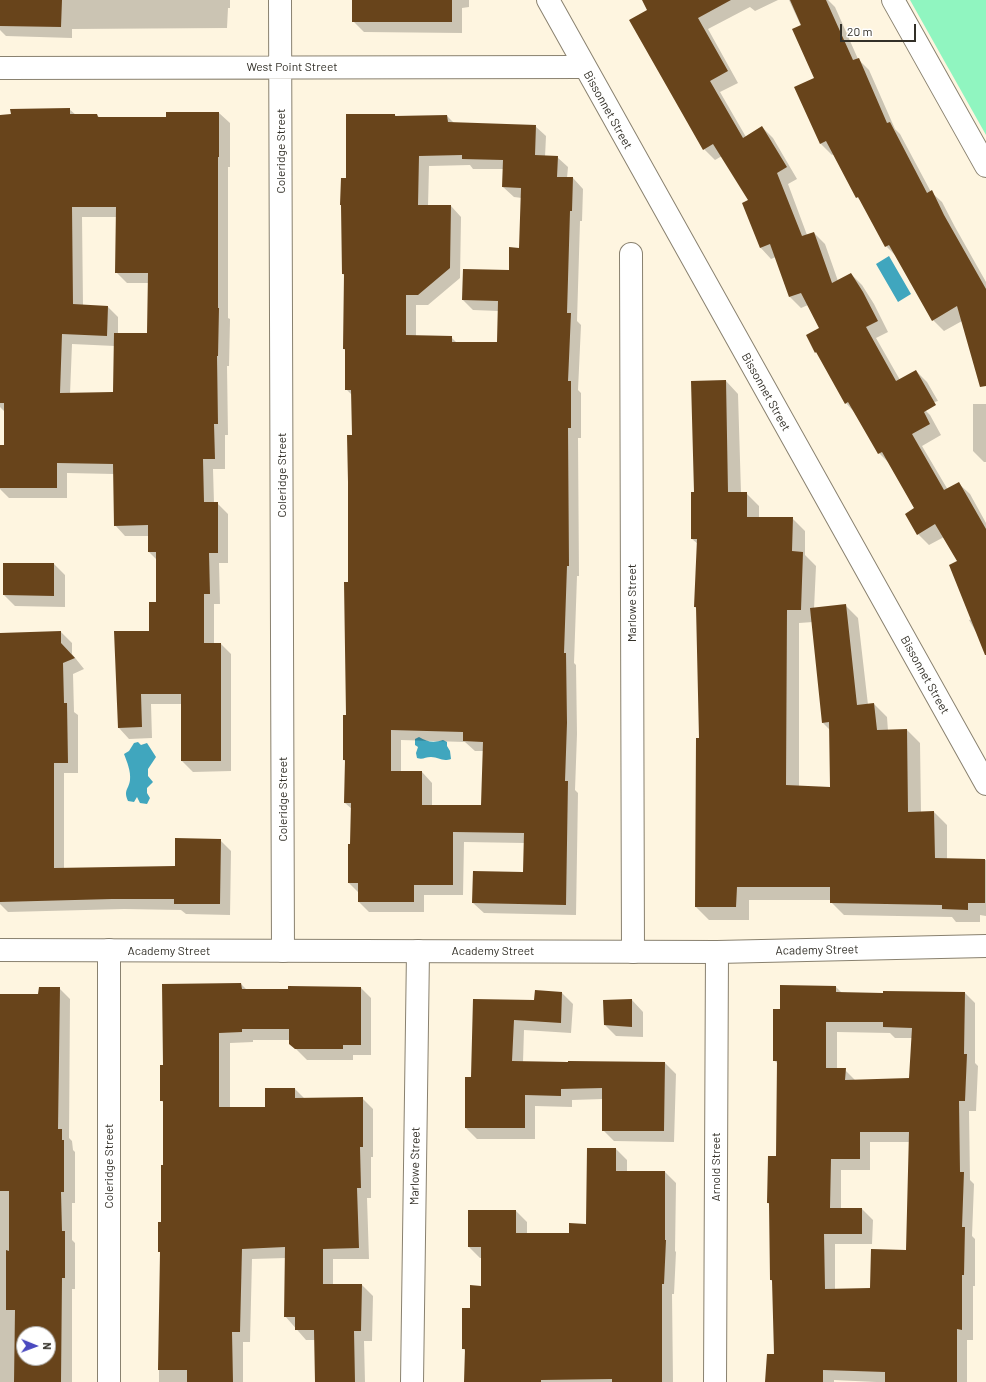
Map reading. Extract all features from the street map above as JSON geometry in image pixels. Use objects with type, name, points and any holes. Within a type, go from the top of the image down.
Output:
[{"type":"street","name":"Coleridge Street","points":[[280,0],[283,951]]},
{"type":"street","name":"Bissonnet Street","points":[[548,0],[584,67],[986,784]]},
{"type":"street","points":[[893,0],[986,166]]},
{"type":"street","name":"West Point Street","points":[[0,68],[584,67]]},
{"type":"street","name":"Marlowe Street","points":[[631,254],[633,952]]},
{"type":"street","name":"Academy Street","points":[[0,950],[717,952],[986,946]]},
{"type":"street","name":"Coleridge Street","points":[[109,950],[109,1382]]},
{"type":"street","name":"Marlowe Street","points":[[412,1382],[418,951]]},
{"type":"street","name":"Arnold Street","points":[[715,1382],[717,952]]},
{"type":"green space","points":[[910,0],[986,0],[986,135]]},
{"type":"water","points":[[889,256],[911,294],[898,302],[876,264]]},
{"type":"water","points":[[419,737],[431,742],[443,740],[447,742],[451,759],[445,760],[434,757],[421,759],[417,758],[416,753],[418,747],[415,745],[415,739]]},
{"type":"water","points":[[138,742],[141,745],[147,743],[156,757],[148,769],[148,776],[153,782],[147,788],[147,793],[150,798],[147,804],[140,803],[137,797],[134,802],[128,801],[126,794],[130,773],[124,754],[129,751],[134,743]]},
{"type":"building","points":[[0,0],[62,0],[61,27],[0,26]]},
{"type":"building","points":[[352,0],[452,0],[452,22],[352,22]]},
{"type":"building","points":[[642,0],[731,0],[698,18],[728,71],[710,81],[743,138],[762,126],[787,167],[777,173],[802,236],[814,232],[832,283],[851,273],[878,321],[866,327],[896,381],[916,370],[936,405],[924,412],[930,424],[912,434],[944,490],[959,482],[986,529],[986,655],[949,565],[957,561],[935,524],[917,535],[905,514],[914,508],[882,452],[878,454],[848,402],[845,404],[806,335],[819,328],[801,293],[789,297],[770,244],[760,248],[742,203],[748,200],[713,144],[703,150],[629,20],[647,10]]},
{"type":"building","points":[[790,0],[826,0],[853,60],[859,58],[887,123],[890,122],[927,193],[932,190],[944,215],[986,289],[986,386],[980,387],[957,306],[932,321],[889,245],[885,247],[858,197],[856,198],[826,141],[820,144],[794,87],[814,78],[792,29],[801,25]]},
{"type":"building","points":[[70,108],[70,114],[97,114],[98,117],[166,117],[166,112],[219,112],[219,308],[217,356],[218,424],[214,424],[215,459],[203,459],[204,502],[218,502],[218,553],[209,553],[210,594],[204,594],[204,643],[221,643],[221,761],[181,761],[181,694],[141,694],[142,727],[118,728],[114,631],[149,631],[149,602],[156,602],[156,552],[148,552],[148,525],[114,526],[113,464],[57,463],[57,488],[0,488],[0,445],[4,445],[4,403],[0,403],[0,115],[11,114],[10,109]],"holes":[[[72,207],[116,207],[115,273],[148,273],[147,333],[114,333],[113,392],[60,393],[62,334],[107,336],[108,306],[73,304]]]},
{"type":"building","points":[[346,114],[395,114],[395,116],[447,115],[448,122],[536,125],[535,155],[558,156],[557,177],[573,177],[572,211],[570,211],[567,313],[571,313],[568,381],[571,381],[571,428],[568,428],[569,566],[567,566],[564,653],[566,653],[567,723],[565,781],[568,781],[566,905],[472,903],[473,871],[523,872],[524,833],[453,832],[453,885],[414,885],[414,902],[358,902],[358,883],[348,883],[348,844],[350,844],[351,803],[344,803],[345,760],[343,760],[343,715],[346,715],[344,582],[348,582],[347,435],[352,435],[351,390],[345,390],[345,349],[343,349],[344,274],[342,274],[340,205],[341,178],[346,178]],"holes":[[[462,155],[462,159],[503,160],[502,187],[521,188],[519,248],[509,247],[509,270],[463,269],[462,300],[498,301],[497,342],[452,342],[452,336],[406,335],[406,295],[418,295],[450,268],[451,205],[418,205],[419,156]],[[391,730],[463,732],[463,741],[483,742],[481,805],[422,805],[422,771],[391,771]]]},
{"type":"building","points":[[726,380],[728,492],[747,492],[747,517],[793,517],[792,551],[803,552],[801,610],[787,610],[786,785],[830,787],[829,722],[822,723],[810,608],[846,604],[857,705],[874,703],[877,730],[907,729],[908,812],[934,811],[935,858],[985,859],[985,903],[968,903],[968,910],[942,909],[942,905],[830,903],[830,887],[737,887],[736,907],[695,907],[696,738],[699,738],[696,607],[694,607],[697,539],[691,539],[691,492],[694,492],[691,381]]},
{"type":"building","points":[[3,563],[54,563],[54,596],[3,595]]},
{"type":"building","points":[[61,631],[61,643],[75,658],[63,663],[64,703],[67,703],[68,763],[54,763],[54,868],[175,866],[175,838],[221,839],[220,904],[174,904],[174,899],[0,902],[0,633]]},
{"type":"building","points":[[241,983],[242,989],[288,989],[288,986],[361,987],[361,1045],[343,1045],[343,1049],[295,1049],[289,1044],[289,1029],[242,1029],[242,1032],[219,1033],[219,1107],[265,1107],[265,1088],[295,1088],[295,1098],[363,1097],[363,1147],[360,1147],[361,1188],[357,1188],[359,1248],[323,1249],[323,1284],[362,1284],[361,1331],[354,1331],[355,1382],[315,1382],[314,1330],[295,1330],[295,1317],[284,1317],[285,1247],[242,1249],[240,1332],[232,1332],[233,1382],[187,1382],[187,1370],[158,1370],[160,1252],[158,1252],[158,1222],[161,1222],[161,1165],[163,1165],[163,1101],[160,1101],[160,1065],[163,1065],[162,984]]},
{"type":"building","points":[[780,985],[836,986],[836,992],[965,992],[964,1054],[967,1054],[965,1101],[959,1101],[960,1172],[964,1172],[962,1227],[965,1227],[964,1275],[962,1275],[962,1330],[957,1329],[957,1382],[885,1382],[885,1372],[823,1370],[823,1382],[765,1382],[767,1354],[774,1354],[772,1280],[770,1280],[769,1203],[767,1203],[768,1156],[776,1156],[777,1061],[773,1061],[773,1009],[780,1009]],"holes":[[[826,1022],[883,1022],[883,1027],[912,1028],[909,1078],[845,1080],[846,1068],[826,1068]],[[860,1132],[909,1132],[906,1250],[871,1249],[870,1288],[825,1289],[824,1234],[862,1234],[862,1208],[830,1208],[831,1159],[860,1159]]]},
{"type":"building","points":[[39,987],[60,987],[58,1129],[62,1129],[62,1140],[64,1140],[64,1192],[61,1192],[62,1231],[65,1231],[65,1278],[62,1278],[61,1382],[14,1382],[15,1310],[6,1310],[6,1250],[9,1251],[9,1191],[0,1191],[0,994],[38,994]]},
{"type":"building","points":[[535,990],[562,992],[561,1023],[514,1020],[512,1061],[665,1062],[664,1131],[602,1131],[602,1088],[561,1089],[561,1096],[525,1095],[525,1128],[465,1128],[465,1077],[471,1077],[473,999],[534,1000]]},
{"type":"building","points":[[632,999],[632,1027],[604,1025],[603,1000]]},
{"type":"building","points":[[587,1148],[616,1148],[616,1171],[665,1171],[666,1240],[664,1284],[662,1284],[662,1382],[612,1382],[612,1379],[541,1380],[541,1382],[464,1382],[465,1349],[462,1349],[462,1308],[470,1308],[470,1285],[481,1286],[481,1247],[468,1247],[468,1210],[516,1210],[516,1233],[569,1233],[569,1223],[586,1224]]}]
